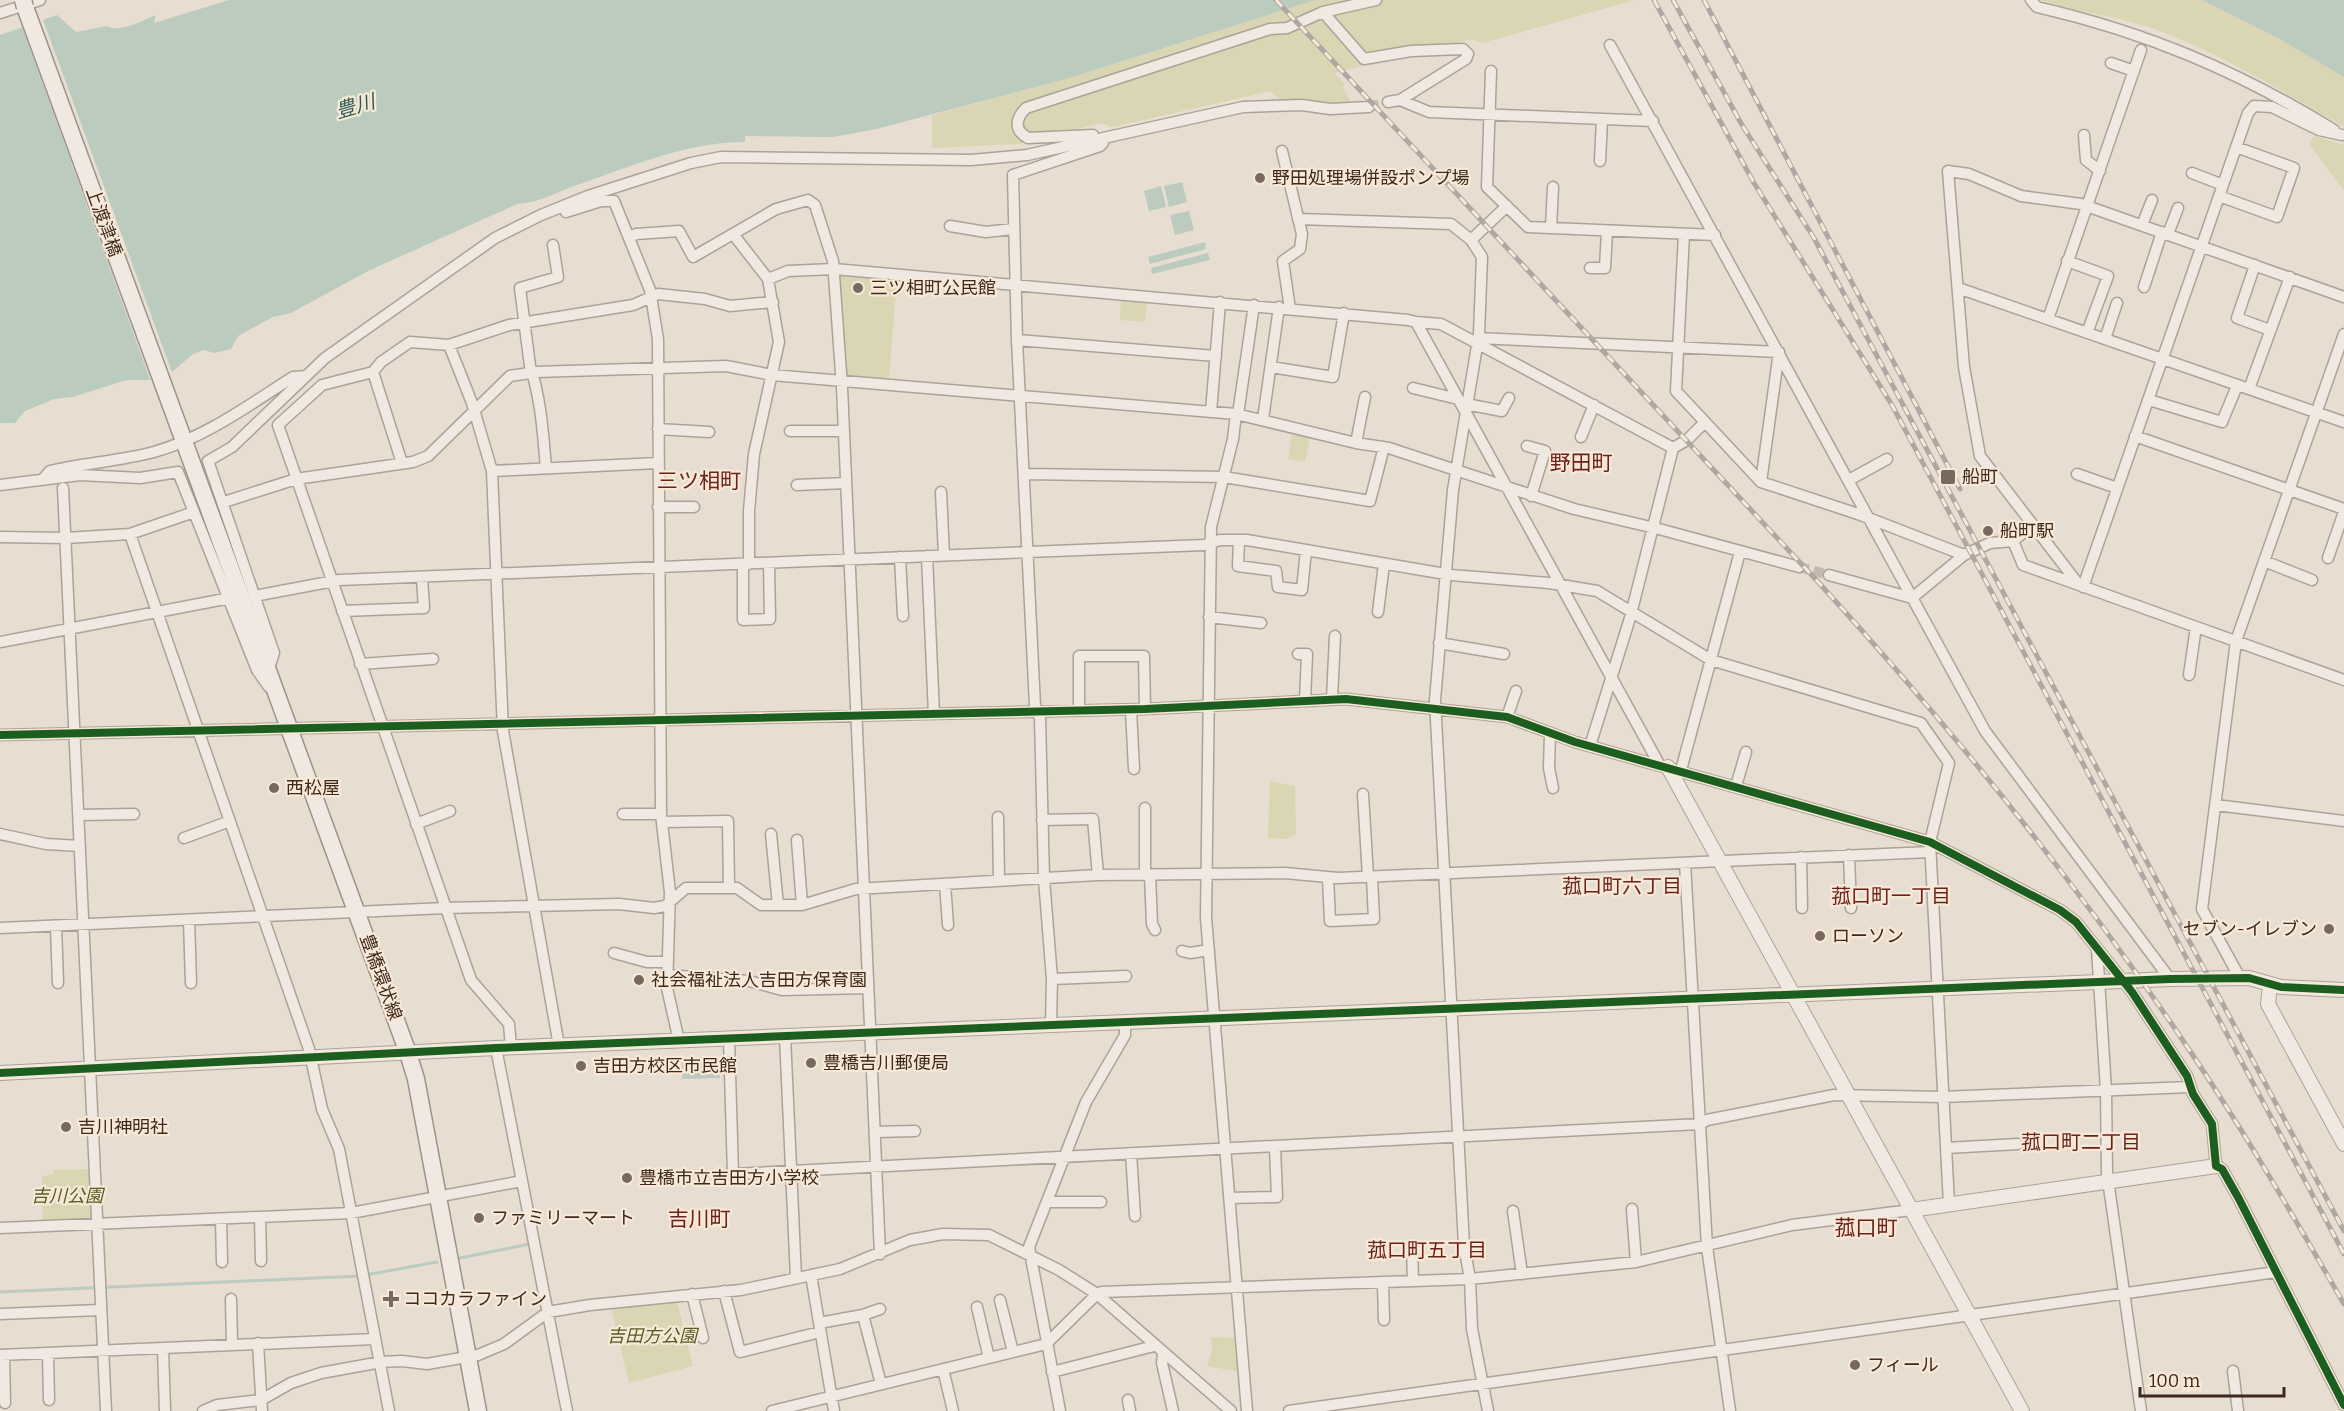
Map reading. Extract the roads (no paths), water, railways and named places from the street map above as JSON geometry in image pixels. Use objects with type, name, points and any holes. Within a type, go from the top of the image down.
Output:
[{"type":"main road","name":"上渡津橋","points":[[28,3],[228,558]]},
{"type":"main road","name":"豊橋環状線","points":[[228,558],[416,1079],[478,1411]]},
{"type":"street","points":[[1107,138],[1099,135],[1028,138],[1020,134],[1017,128],[1018,118],[1026,108],[1270,29],[1287,28],[1323,12],[1376,0]]},
{"type":"street","points":[[2031,0],[2037,7],[2119,27],[2178,49],[2259,88],[2343,136]]},
{"type":"street","points":[[0,13],[28,3]]},
{"type":"street","points":[[1323,12],[1364,59],[1430,49],[1466,51],[1466,59],[1400,100],[1388,102]]},
{"type":"street","points":[[1610,45],[1985,731],[2170,979]]},
{"type":"street","points":[[2048,319],[2141,50]]},
{"type":"street","points":[[2111,63],[2134,71]]},
{"type":"street","points":[[1491,71],[1487,187],[1528,227],[1715,235]]},
{"type":"street","points":[[1400,100],[1422,111],[1653,121]]},
{"type":"street","points":[[268,670],[274,653],[224,502],[207,461],[232,447],[325,358],[472,252],[541,215],[691,163],[721,157],[970,160],[1027,155],[1243,107],[1302,105],[1330,110],[1369,107]]},
{"type":"street","points":[[2081,586],[2163,361],[2248,113],[2251,108],[2260,105],[2272,107],[2319,130],[2343,136]]},
{"type":"street","points":[[1600,161],[1602,119]]},
{"type":"street","points":[[2084,135],[2086,160],[2100,171]]},
{"type":"street","points":[[1051,1024],[1052,979],[1044,879],[1040,718],[1036,711],[1022,394],[1017,340],[1013,175],[1100,146],[1107,138]]},
{"type":"street","points":[[2219,196],[2277,217],[2294,168],[2236,147]]},
{"type":"street","points":[[1263,419],[1271,367],[1284,308],[1283,261],[1301,245],[1298,219],[1282,151]]},
{"type":"street","points":[[2081,586],[1980,456],[1964,367],[1948,171],[1969,174],[2021,196],[2088,206],[2344,297]]},
{"type":"street","points":[[2192,173],[2223,185]]},
{"type":"street","points":[[1551,228],[1553,187]]},
{"type":"street","points":[[541,215],[552,216],[610,200],[616,205],[630,237],[652,298],[658,339],[662,818],[670,901],[667,988],[679,1041]]},
{"type":"street","points":[[630,237],[636,234],[679,231],[693,257],[776,209],[808,200],[815,205],[834,268],[844,431],[880,1254]]},
{"type":"street","points":[[2142,225],[2152,200]]},
{"type":"street","points":[[1471,240],[1507,206]]},
{"type":"street","points":[[2144,287],[2165,233],[2178,208]]},
{"type":"street","points":[[1298,219],[1451,224],[1471,240],[1482,257],[1477,340],[1463,404],[1455,471],[1435,708],[1464,1245],[1470,1279],[1470,1315],[1488,1411]]},
{"type":"street","points":[[950,226],[986,232],[1013,229]]},
{"type":"street","points":[[1590,268],[1605,268],[1607,231]]},
{"type":"street","points":[[733,234],[768,279],[779,342],[754,454],[743,620],[770,619],[769,563]]},
{"type":"street","points":[[1684,234],[1676,391],[1761,482],[1869,518],[1964,555]]},
{"type":"street","points":[[546,468],[543,426],[536,378],[532,373],[520,288],[558,277],[553,245]]},
{"type":"street","points":[[2067,261],[2108,276],[2087,333]]},
{"type":"street","points":[[2255,266],[2237,318],[2270,330]]},
{"type":"street","points":[[768,279],[788,271],[834,268],[1344,313],[1441,324],[1477,340],[1673,448]]},
{"type":"street","points":[[2249,389],[2290,277]]},
{"type":"street","points":[[1958,288],[2344,422]]},
{"type":"street","points":[[511,1048],[509,1024],[471,980],[278,424],[322,385],[373,372],[381,362],[410,342],[449,345],[525,322],[633,305],[658,294],[705,299],[730,306],[773,302]]},
{"type":"street","points":[[1211,412],[1220,302]]},
{"type":"street","points":[[2104,339],[2117,303]]},
{"type":"street","points":[[1247,1411],[1209,950],[1208,707],[1211,526],[1237,414],[1254,305]]},
{"type":"street","points":[[1271,367],[1333,377],[1344,313]]},
{"type":"street","points":[[1416,322],[1463,404],[1612,680],[1669,767],[1790,993],[2022,1411]]},
{"type":"street","points":[[2240,978],[2202,909],[2236,641],[2344,334]]},
{"type":"street","points":[[1017,340],[1216,356]]},
{"type":"street","points":[[1477,340],[1779,352]]},
{"type":"street","points":[[449,345],[475,411],[492,471],[502,724],[559,1046]]},
{"type":"street","points":[[1761,482],[1779,352]]},
{"type":"street","points":[[224,502],[296,479],[402,463],[428,456],[510,376],[532,373],[726,366],[772,375],[1022,394],[1237,414],[1356,443],[1384,447],[1531,496],[1799,567]]},
{"type":"street","points":[[373,372],[402,463]]},
{"type":"street","points":[[42,480],[50,471],[135,456],[210,430],[293,377],[306,376]]},
{"type":"street","points":[[2149,400],[2222,423],[2237,386]]},
{"type":"street","points":[[1413,388],[1463,404],[1502,411],[1509,398]]},
{"type":"street","points":[[1356,443],[1365,398]]},
{"type":"street","points":[[1581,437],[1594,405]]},
{"type":"street","points":[[1590,746],[1632,610],[1673,448],[1687,440],[1705,422]]},
{"type":"street","points":[[658,429],[709,432]]},
{"type":"street","points":[[790,431],[844,431]]},
{"type":"street","points":[[2135,436],[2344,510],[2328,558]]},
{"type":"street","points":[[1527,446],[1545,451],[1531,496]]},
{"type":"street","points":[[1025,474],[1224,477],[1370,501],[1384,447]]},
{"type":"street","points":[[1849,480],[1887,459]]},
{"type":"street","points":[[492,471],[658,463]]},
{"type":"street","points":[[0,485],[80,475],[140,478],[178,472],[257,670],[266,684],[279,695]]},
{"type":"street","points":[[2077,474],[2117,488]]},
{"type":"street","points":[[797,485],[846,483]]},
{"type":"street","points":[[63,488],[101,1351],[106,1411]]},
{"type":"street","points":[[941,492],[944,555]]},
{"type":"street","points":[[658,507],[694,507]]},
{"type":"street","points":[[0,537],[66,538],[130,534],[194,512]]},
{"type":"street","points":[[1912,598],[1964,555],[1990,543],[2013,541],[2033,525]]},
{"type":"street","points":[[130,534],[312,1058],[322,1108],[339,1149],[389,1411]]},
{"type":"street","points":[[254,596],[331,581],[927,556],[1239,540],[1445,574],[1559,584],[1597,591],[1632,610],[1711,660],[1921,723],[1949,763],[1930,847],[1941,1097],[1949,1204]]},
{"type":"street","points":[[1239,540],[1238,567],[1276,571],[1278,587],[1302,590],[1306,550]]},
{"type":"street","points":[[2013,541],[2022,565],[2344,680]]},
{"type":"street","points":[[1669,767],[1711,660],[1740,552]]},
{"type":"street","points":[[927,556],[934,714]]},
{"type":"street","points":[[900,557],[903,616]]},
{"type":"street","points":[[2264,561],[2312,580]]},
{"type":"street","points":[[1378,612],[1384,564]]},
{"type":"street","points":[[1829,575],[1912,598]]},
{"type":"street","points":[[342,611],[424,608],[422,578]]},
{"type":"street","points":[[0,642],[230,598]]},
{"type":"street","points":[[1209,617],[1261,623]]},
{"type":"street","points":[[2188,675],[2196,627]]},
{"type":"street","points":[[1332,699],[1335,636]]},
{"type":"street","points":[[1440,643],[1504,654]]},
{"type":"street","points":[[1298,654],[1307,654],[1305,701]]},
{"type":"street","points":[[1079,710],[1079,656],[1144,656],[1145,709]]},
{"type":"street","points":[[360,664],[433,659]]},
{"type":"street","points":[[1507,717],[1516,691]]},
{"type":"street","points":[[0,735],[1131,710],[1332,699],[1507,717],[1550,734],[1736,786],[1930,847],[2060,910],[2076,922],[2123,981],[2187,1076],[2190,1087],[2212,1124],[2217,1166]]},
{"type":"street","points":[[1131,710],[1134,769]]},
{"type":"street","points":[[1550,734],[1549,768],[1553,788]]},
{"type":"street","points":[[1736,786],[1746,752]]},
{"type":"street","points":[[1328,878],[1330,921],[1374,919],[1363,794]]},
{"type":"street","points":[[2216,805],[2344,821]]},
{"type":"street","points":[[1144,808],[1152,924],[1155,930]]},
{"type":"street","points":[[416,824],[450,811]]},
{"type":"street","points":[[79,815],[134,814]]},
{"type":"street","points":[[623,814],[729,821],[729,888]]},
{"type":"street","points":[[998,817],[999,881]]},
{"type":"street","points":[[1042,820],[1093,819],[1098,875]]},
{"type":"street","points":[[184,838],[230,821]]},
{"type":"street","points":[[0,834],[52,845],[80,846]]},
{"type":"street","points":[[771,834],[778,905]]},
{"type":"street","points":[[797,840],[802,905]]},
{"type":"street","points":[[0,928],[446,908],[619,904],[654,908],[664,906],[686,888],[736,888],[761,904],[802,905],[864,889],[1098,875],[1207,872],[1285,873],[1328,878],[1370,877],[1849,855],[1930,847]]},
{"type":"street","points":[[1849,855],[1851,908]]},
{"type":"street","points":[[1801,857],[1802,908]]},
{"type":"street","points":[[1685,863],[1707,1247],[1730,1411]]},
{"type":"street","points":[[945,884],[948,925]]},
{"type":"street","points":[[189,920],[191,983]]},
{"type":"street","points":[[56,926],[58,983]]},
{"type":"street","points":[[2097,949],[2106,1090],[2108,1181],[2141,1411]]},
{"type":"street","points":[[1182,951],[1190,953],[1209,950]]},
{"type":"street","points":[[614,953],[647,962],[668,962]]},
{"type":"street","points":[[667,975],[749,981],[782,990],[868,988]]},
{"type":"street","points":[[1052,979],[1126,976]]},
{"type":"street","points":[[0,1073],[496,1048],[1693,996],[1937,990],[2170,979],[2240,978],[2270,985],[2344,990]]},
{"type":"street","points":[[2270,985],[2268,1004],[2344,1144]]},
{"type":"street","points":[[1060,1411],[1029,1247],[1095,1084],[1125,1035],[1125,1021]]},
{"type":"street","points":[[785,1036],[796,1278]]},
{"type":"street","points":[[729,1039],[733,1174],[1700,1124],[1707,1120],[1847,1095],[1941,1097],[2190,1087]]},
{"type":"street","points":[[496,1048],[567,1411]]},
{"type":"street","points":[[875,1132],[915,1131]]},
{"type":"street","points":[[1946,1148],[2018,1144]]},
{"type":"street","points":[[1230,1198],[1277,1197],[1275,1147]]},
{"type":"street","points":[[1131,1153],[1135,1216]]},
{"type":"street","points":[[772,1411],[1046,1344],[1097,1294],[1470,1279],[1636,1262],[1792,1226],[2217,1166],[2222,1169],[2239,1199],[2344,1405]]},
{"type":"street","points":[[0,1228],[351,1213],[522,1181]]},
{"type":"street","points":[[1047,1202],[1101,1202]]},
{"type":"street","points":[[1632,1209],[1636,1262]]},
{"type":"street","points":[[1513,1211],[1522,1274]]},
{"type":"street","points":[[260,1217],[261,1261]]},
{"type":"street","points":[[221,1219],[222,1262]]},
{"type":"street","points":[[204,1411],[217,1405],[262,1406],[291,1383],[321,1373],[381,1362],[402,1361],[427,1364],[468,1357],[504,1344],[548,1312],[590,1305],[724,1291],[796,1278],[840,1269],[909,1240],[953,1234],[989,1235],[1030,1254],[1097,1294],[1159,1350],[1217,1396],[1231,1411]]},
{"type":"street","points":[[1412,1247],[1413,1281]]},
{"type":"street","points":[[1289,1411],[1338,1408],[1484,1382],[2276,1272]]},
{"type":"street","points":[[811,1275],[834,1411]]},
{"type":"street","points":[[1383,1282],[1384,1320]]},
{"type":"street","points":[[724,1291],[740,1352],[880,1309]]},
{"type":"street","points":[[692,1294],[703,1338]]},
{"type":"street","points":[[231,1299],[232,1344]]},
{"type":"street","points":[[1000,1300],[1013,1352]]},
{"type":"street","points":[[977,1307],[989,1358]]},
{"type":"street","points":[[0,1314],[100,1310]]},
{"type":"street","points":[[863,1315],[881,1384]]},
{"type":"street","points":[[5,1403],[2,1355],[163,1349],[258,1342],[375,1339]]},
{"type":"street","points":[[258,1342],[262,1406]]},
{"type":"street","points":[[163,1349],[165,1411]]},
{"type":"street","points":[[1052,1372],[1159,1350]]},
{"type":"street","points":[[1159,1350],[1173,1411]]},
{"type":"street","points":[[48,1353],[49,1400]]},
{"type":"street","points":[[943,1369],[953,1411]]},
{"type":"street","points":[[2234,1371],[2238,1411]]},
{"type":"water","name":"豊川","points":[[229,0],[1315,0],[1066,79],[876,129],[834,137],[745,136],[745,142],[701,146],[658,157],[539,200],[517,204],[368,271],[291,313],[273,317],[238,336],[231,349],[214,353],[204,350],[193,354],[172,372],[148,380],[126,380],[73,397],[54,399],[25,411],[15,423],[0,423],[0,35],[57,15],[76,32],[107,26],[125,27],[156,15],[154,23]]},
{"type":"water","points":[[2202,0],[2344,0],[2344,77],[2278,38]]},
{"type":"water","points":[[1182,182],[1187,202],[1169,207],[1164,186]]},
{"type":"water","points":[[1161,186],[1166,207],[1149,211],[1144,191]]},
{"type":"water","points":[[1189,211],[1194,230],[1175,235],[1170,215]]},
{"type":"water","points":[[1205,242],[1206,249],[1150,264],[1148,257]]},
{"type":"water","points":[[1208,253],[1210,260],[1152,274],[1151,268]]},
{"type":"water","points":[[682,1059],[719,1059],[720,1078],[682,1079]]},
{"type":"waterway","points":[[460,1258],[530,1244],[529,1241]]},
{"type":"waterway","points":[[0,1292],[360,1276],[437,1262]]},
{"type":"tunnel","points":[[1369,107],[1388,102]]},
{"type":"tunnel","points":[[1799,567],[1829,575]]},
{"type":"railway","points":[[1276,0],[1820,584],[1918,695],[2013,809],[2103,927],[2209,1079],[2344,1304]]},
{"type":"railway","points":[[1654,0],[1754,183],[1892,405],[2344,1254]]},
{"type":"railway","points":[[1673,0],[1742,125],[1814,238],[2344,1231]]},
{"type":"railway","points":[[1704,0],[1960,489]]},
{"type":"place","name":"野田処理場併設ポンプ場","points":[[1260,178]]},
{"type":"place","name":"三ツ相町公民館","points":[[858,288]]},
{"type":"place","name":"船町","points":[[1948,477]]},
{"type":"place","name":"船町駅","points":[[1988,531]]},
{"type":"place","name":"西松屋","points":[[274,788]]},
{"type":"place","name":"セブン-イレブン","points":[[2329,929]]},
{"type":"place","name":"ローソン","points":[[1820,936]]},
{"type":"place","name":"社会福祉法人吉田方保育園","points":[[639,980]]},
{"type":"place","name":"豊橋吉川郵便局","points":[[811,1063]]},
{"type":"place","name":"吉田方校区市民館","points":[[581,1066]]},
{"type":"place","name":"吉川神明社","points":[[66,1127]]},
{"type":"place","name":"豊橋市立吉田方小学校","points":[[627,1178]]},
{"type":"place","name":"ファミリーマート","points":[[479,1218]]},
{"type":"place","name":"ココカラファイン","points":[[391,1299]]},
{"type":"place","name":"フィール","points":[[1855,1365]]},
{"type":"district","name":"野田町","points":[[1581,463]]},
{"type":"district","name":"三ツ相町","points":[[699,481]]},
{"type":"district","name":"菰口町六丁目","points":[[1622,886]]},
{"type":"district","name":"菰口町一丁目","points":[[1891,896]]},
{"type":"district","name":"菰口町二丁目","points":[[2081,1142]]},
{"type":"district","name":"吉川町","points":[[699,1219]]},
{"type":"district","name":"菰口町","points":[[1866,1228]]},
{"type":"district","name":"菰口町五丁目","points":[[1427,1250]]},
{"type":"park label","name":"吉川公園","points":[[67,1196]]},
{"type":"park label","name":"吉田方公園","points":[[652,1336]]}]
